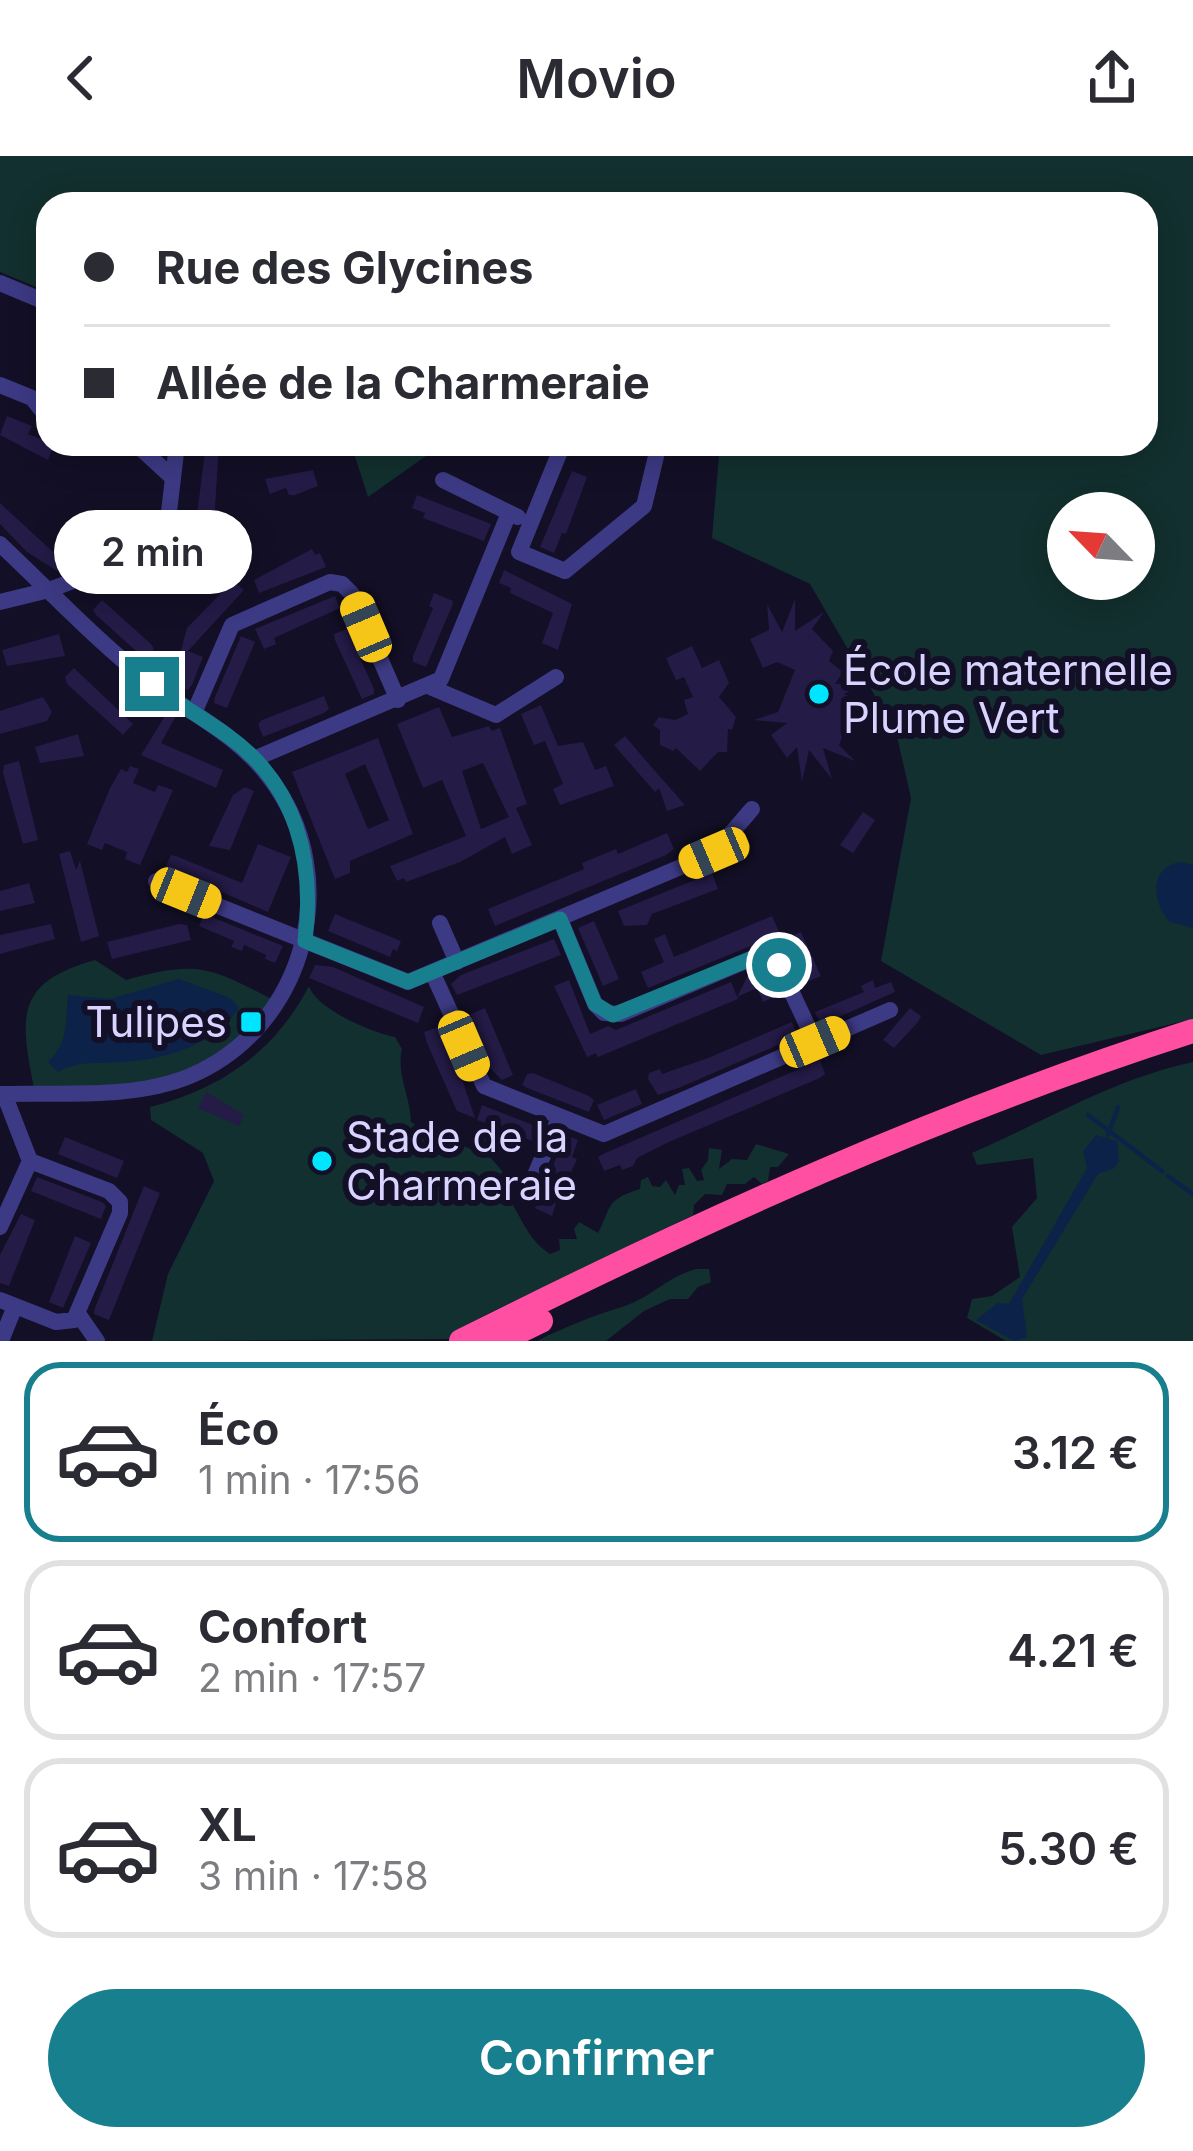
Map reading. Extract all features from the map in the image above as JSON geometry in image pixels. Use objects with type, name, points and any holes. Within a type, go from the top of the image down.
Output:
[{"type":"highway","points":[[461,1341],[880,1145],[995,1099],[1193,1031]]},
{"type":"highway","points":[[500,1341],[747,1220],[885,1159],[1090,1080],[1193,1047]]},
{"type":"street","points":[[0,284],[36,298]]},
{"type":"street","points":[[0,385],[36,403]]},
{"type":"street","points":[[149,456],[173,478]]},
{"type":"street","points":[[0,602],[49,590],[165,546],[176,456]]},
{"type":"street","points":[[519,552],[558,456]]},
{"type":"street","points":[[497,543],[562,571],[573,567],[642,509],[655,456]]},
{"type":"street","points":[[443,480],[532,522]]},
{"type":"street","points":[[254,759],[441,680],[509,513]]},
{"type":"street","points":[[0,544],[124,662],[254,759],[283,796],[302,838],[310,888],[305,941],[274,1008],[243,1042],[214,1064],[145,1088],[2,1094],[30,1161],[109,1191],[120,1202],[120,1213],[80,1315],[62,1323],[8,1303],[1,1341]]},
{"type":"street","points":[[194,713],[232,625],[330,582],[342,584],[352,594],[398,700]]},
{"type":"street","points":[[430,687],[496,716],[556,677]]},
{"type":"street","points":[[156,880],[400,981],[433,974],[714,853],[752,809]]},
{"type":"street","points":[[560,919],[595,1004],[604,1013],[621,1014],[760,955],[779,965],[815,1042]]},
{"type":"street","points":[[440,923],[457,962]]},
{"type":"street","points":[[433,974],[481,1083],[597,1133],[610,1133],[890,1010]]},
{"type":"street","points":[[526,1194],[559,1118]]},
{"type":"street","points":[[0,1227],[30,1161]]},
{"type":"street","points":[[80,1315],[97,1341]]},
{"type":"green space","points":[[0,156],[1193,156],[1193,1019],[1041,1055],[881,961],[911,798],[896,732],[810,584],[712,538],[719,456],[1158,456],[1158,192],[36,192],[36,287],[0,272]]},
{"type":"green space","points":[[355,456],[426,456],[368,497]]},
{"type":"green space","points":[[95,960],[126,980],[172,970],[205,970],[278,1002],[263,1022],[177,1080],[35,1093],[27,1044],[29,1007],[49,980]]},
{"type":"green space","name":"Stade de la Charmeraie","points":[[309,986],[333,1011],[395,1037],[402,1049],[411,1122],[431,1135],[437,1150],[461,1145],[478,1152],[485,1138],[494,1143],[489,1156],[505,1174],[502,1189],[534,1240],[550,1254],[560,1250],[559,1239],[577,1239],[574,1229],[579,1222],[598,1233],[611,1205],[640,1189],[641,1180],[648,1177],[652,1186],[660,1187],[666,1180],[675,1195],[679,1185],[685,1185],[682,1169],[689,1168],[697,1181],[704,1180],[701,1170],[709,1148],[722,1150],[719,1169],[732,1159],[747,1160],[756,1144],[789,1154],[778,1167],[770,1167],[768,1181],[762,1184],[754,1177],[745,1184],[727,1184],[722,1195],[705,1194],[694,1205],[693,1215],[491,1312],[449,1339],[152,1341],[168,1274],[214,1181],[203,1153],[151,1120],[150,1107],[200,1090],[243,1064],[279,1030]]},
{"type":"green space","points":[[1193,1062],[1193,1341],[1006,1341],[967,1318],[972,1299],[992,1296],[1020,1277],[1012,1227],[1037,1198],[1033,1158],[977,1165],[972,1153],[1107,1090]]},
{"type":"green space","points":[[696,1269],[709,1269],[711,1282],[698,1287],[688,1299],[670,1299],[644,1311],[606,1341],[537,1341],[635,1302]]},
{"type":"water","points":[[1180,862],[1193,865],[1193,928],[1170,922],[1157,896],[1162,871]]},
{"type":"water","points":[[179,979],[230,998],[239,1008],[217,1032],[172,1054],[81,1064],[58,1072],[48,1062],[63,1038],[68,995],[110,999]]},
{"type":"water","points":[[1096,1135],[1117,1141],[1119,1161],[1113,1169],[1098,1174],[1022,1299],[1027,1337],[1014,1341],[976,1320],[998,1303],[1009,1304],[1087,1168],[1083,1151]]},
{"type":"building","points":[[7,416],[32,426],[28,434],[36,437],[36,454],[0,435]]},
{"type":"building","points":[[204,456],[218,456],[214,524],[196,522]]},
{"type":"building","points":[[313,470],[318,486],[295,495],[289,495],[286,488],[270,494],[265,479]]},
{"type":"building","points":[[572,471],[587,477],[554,553],[540,547]]},
{"type":"building","points":[[417,495],[491,524],[484,541],[423,518],[425,513],[412,508]]},
{"type":"building","points":[[0,503],[65,563],[57,571],[27,552],[0,524]]},
{"type":"building","points":[[312,549],[315,555],[320,553],[326,567],[259,593],[254,580]]},
{"type":"building","points":[[504,570],[572,604],[558,650],[542,643],[553,613],[510,593],[511,588],[499,583]]},
{"type":"building","points":[[233,581],[244,590],[188,651],[203,657],[192,685],[188,690],[176,685],[176,678],[172,683],[187,628]]},
{"type":"building","points":[[434,593],[453,601],[426,667],[413,662],[413,656],[433,608],[429,606]]},
{"type":"building","points":[[335,596],[340,608],[274,638],[276,644],[264,649],[255,629]]},
{"type":"building","name":"École maternelle Plume Vert","points":[[795,599],[795,631],[824,612],[812,629],[833,651],[829,661],[843,672],[835,684],[872,680],[844,694],[877,709],[853,709],[839,745],[855,761],[823,748],[832,779],[809,750],[802,782],[797,747],[787,758],[771,735],[787,723],[754,720],[778,712],[795,670],[777,662],[763,668],[750,639],[769,630],[767,604],[782,632]]},
{"type":"building","points":[[102,600],[151,644],[154,649],[145,659],[96,615],[93,610]]},
{"type":"building","points":[[347,629],[374,689],[374,694],[362,699],[335,640],[334,634]]},
{"type":"building","points":[[59,634],[65,656],[7,666],[2,650]]},
{"type":"building","points":[[241,636],[255,642],[227,708],[214,703],[215,697]]},
{"type":"building","points":[[692,646],[702,668],[719,660],[729,683],[719,697],[736,717],[732,730],[728,729],[727,752],[718,752],[700,771],[676,748],[660,745],[660,730],[653,725],[659,717],[675,720],[688,714],[684,700],[693,697],[684,677],[676,680],[666,658]]},
{"type":"building","points":[[74,668],[133,724],[123,735],[67,684],[65,677]]},
{"type":"building","points":[[324,696],[329,709],[324,713],[263,737],[258,724],[262,720]]},
{"type":"building","points":[[43,697],[52,712],[47,721],[0,734],[0,711]]},
{"type":"building","points":[[541,705],[558,746],[583,742],[595,770],[606,766],[614,786],[560,805],[553,789],[563,784],[545,741],[534,745],[521,714]]},
{"type":"building","points":[[439,707],[452,737],[489,726],[492,731],[500,728],[527,804],[516,808],[532,845],[512,854],[505,837],[460,862],[397,881],[390,866],[466,836],[442,780],[423,788],[397,724]],"holes":[[[483,763],[509,817],[481,829],[462,771]]]},
{"type":"building","points":[[168,711],[176,716],[161,743],[223,770],[216,788],[141,755]]},
{"type":"building","points":[[78,734],[84,756],[40,763],[35,747]]},
{"type":"building","points":[[625,736],[685,805],[667,811],[659,788],[655,792],[614,745]]},
{"type":"building","points":[[378,738],[413,834],[350,861],[350,873],[335,879],[292,772]],"holes":[[[365,764],[389,820],[368,829],[345,774]]]},
{"type":"building","points":[[19,761],[38,840],[23,844],[3,773],[4,765]]},
{"type":"building","points":[[130,766],[139,769],[133,783],[155,792],[158,785],[173,790],[140,865],[125,859],[127,852],[105,843],[102,850],[87,844],[110,788],[121,769],[127,772]]},
{"type":"building","points":[[245,787],[254,791],[230,850],[209,846],[233,795]]},
{"type":"building","points":[[863,812],[875,820],[853,853],[840,845]]},
{"type":"building","points":[[667,833],[674,849],[666,855],[495,926],[488,909],[584,869],[582,863]]},
{"type":"building","points":[[258,844],[291,857],[268,912],[165,868],[171,855],[242,883]]},
{"type":"building","points":[[70,851],[76,870],[80,861],[99,936],[81,942],[59,854]]},
{"type":"building","points":[[712,873],[718,889],[652,914],[647,925],[624,926],[618,911]]},
{"type":"building","points":[[29,883],[35,903],[0,911],[0,891]]},
{"type":"building","points":[[204,914],[283,946],[275,963],[244,945],[242,951],[231,947],[234,941],[199,926]]},
{"type":"building","points":[[335,914],[401,941],[397,951],[393,949],[390,957],[328,931]]},
{"type":"building","points":[[772,916],[780,934],[648,988],[641,972],[664,962],[654,939],[665,934],[674,957]]},
{"type":"building","points":[[594,921],[619,979],[603,986],[578,928]]},
{"type":"building","points":[[51,924],[55,939],[0,954],[0,935]]},
{"type":"building","points":[[187,925],[191,940],[112,959],[107,942]]},
{"type":"building","points":[[801,932],[821,976],[805,983],[785,939]]},
{"type":"building","points":[[554,939],[561,955],[457,995],[451,984],[461,975]]},
{"type":"building","points":[[315,965],[333,967],[424,1007],[418,1023],[309,978]]},
{"type":"building","points":[[760,969],[769,974],[779,995],[763,1002],[757,988],[737,997],[748,975]]},
{"type":"building","points":[[569,980],[590,1034],[608,1026],[616,1030],[731,982],[738,999],[598,1057],[596,1053],[587,1057],[554,986]]},
{"type":"building","points":[[873,980],[875,988],[891,982],[895,992],[821,1025],[815,1012],[864,992],[861,986]]},
{"type":"building","points":[[485,1008],[513,1075],[502,1080],[491,1069],[472,1020],[471,1014]]},
{"type":"building","points":[[910,1008],[921,1016],[894,1048],[883,1040]]},
{"type":"building","points":[[792,1022],[797,1035],[792,1039],[681,1087],[658,1095],[648,1079],[649,1073],[660,1069],[662,1074],[708,1058]]},
{"type":"building","points":[[438,1027],[475,1118],[457,1111],[427,1043],[424,1032]]},
{"type":"building","points":[[820,1060],[825,1074],[820,1078],[669,1142],[637,1158],[633,1166],[604,1171],[598,1157],[603,1154]]},
{"type":"building","points":[[527,1074],[589,1096],[594,1100],[589,1112],[522,1085]]},
{"type":"building","points":[[636,1089],[642,1104],[604,1120],[597,1105]]},
{"type":"building","points":[[206,1092],[244,1115],[239,1126],[198,1108]]},
{"type":"building","points":[[482,1105],[538,1127],[535,1142],[477,1120]]},
{"type":"building","points":[[566,1135],[578,1140],[572,1157],[577,1159],[564,1179],[552,1216],[535,1208]]},
{"type":"building","points":[[65,1137],[124,1161],[117,1178],[58,1154]]},
{"type":"building","points":[[37,1177],[102,1202],[106,1206],[101,1219],[31,1191]]},
{"type":"building","points":[[144,1186],[160,1193],[109,1320],[94,1314],[95,1308]]},
{"type":"building","points":[[21,1214],[35,1220],[9,1286],[0,1283],[0,1255]]},
{"type":"building","points":[[75,1236],[91,1243],[63,1308],[49,1302]]},
{"type":"waterway","points":[[1108,1135],[1118,1107]]},
{"type":"waterway","points":[[1088,1115],[1162,1171]]},
{"type":"waterway","points":[[1168,1176],[1193,1194]]},
{"type":"place","name":"École maternelle Plume Vert","points":[[819,694]]},
{"type":"place","name":"Tulipes","points":[[251,1022]]},
{"type":"place","name":"Stade de la Charmeraie","points":[[322,1161]]},
{"type":"route","points":[[152,684],[238,744],[283,796],[298,827],[307,864],[310,899],[305,941],[320,948],[408,982],[560,919],[595,1004],[613,1015],[760,955],[779,965]]}]
